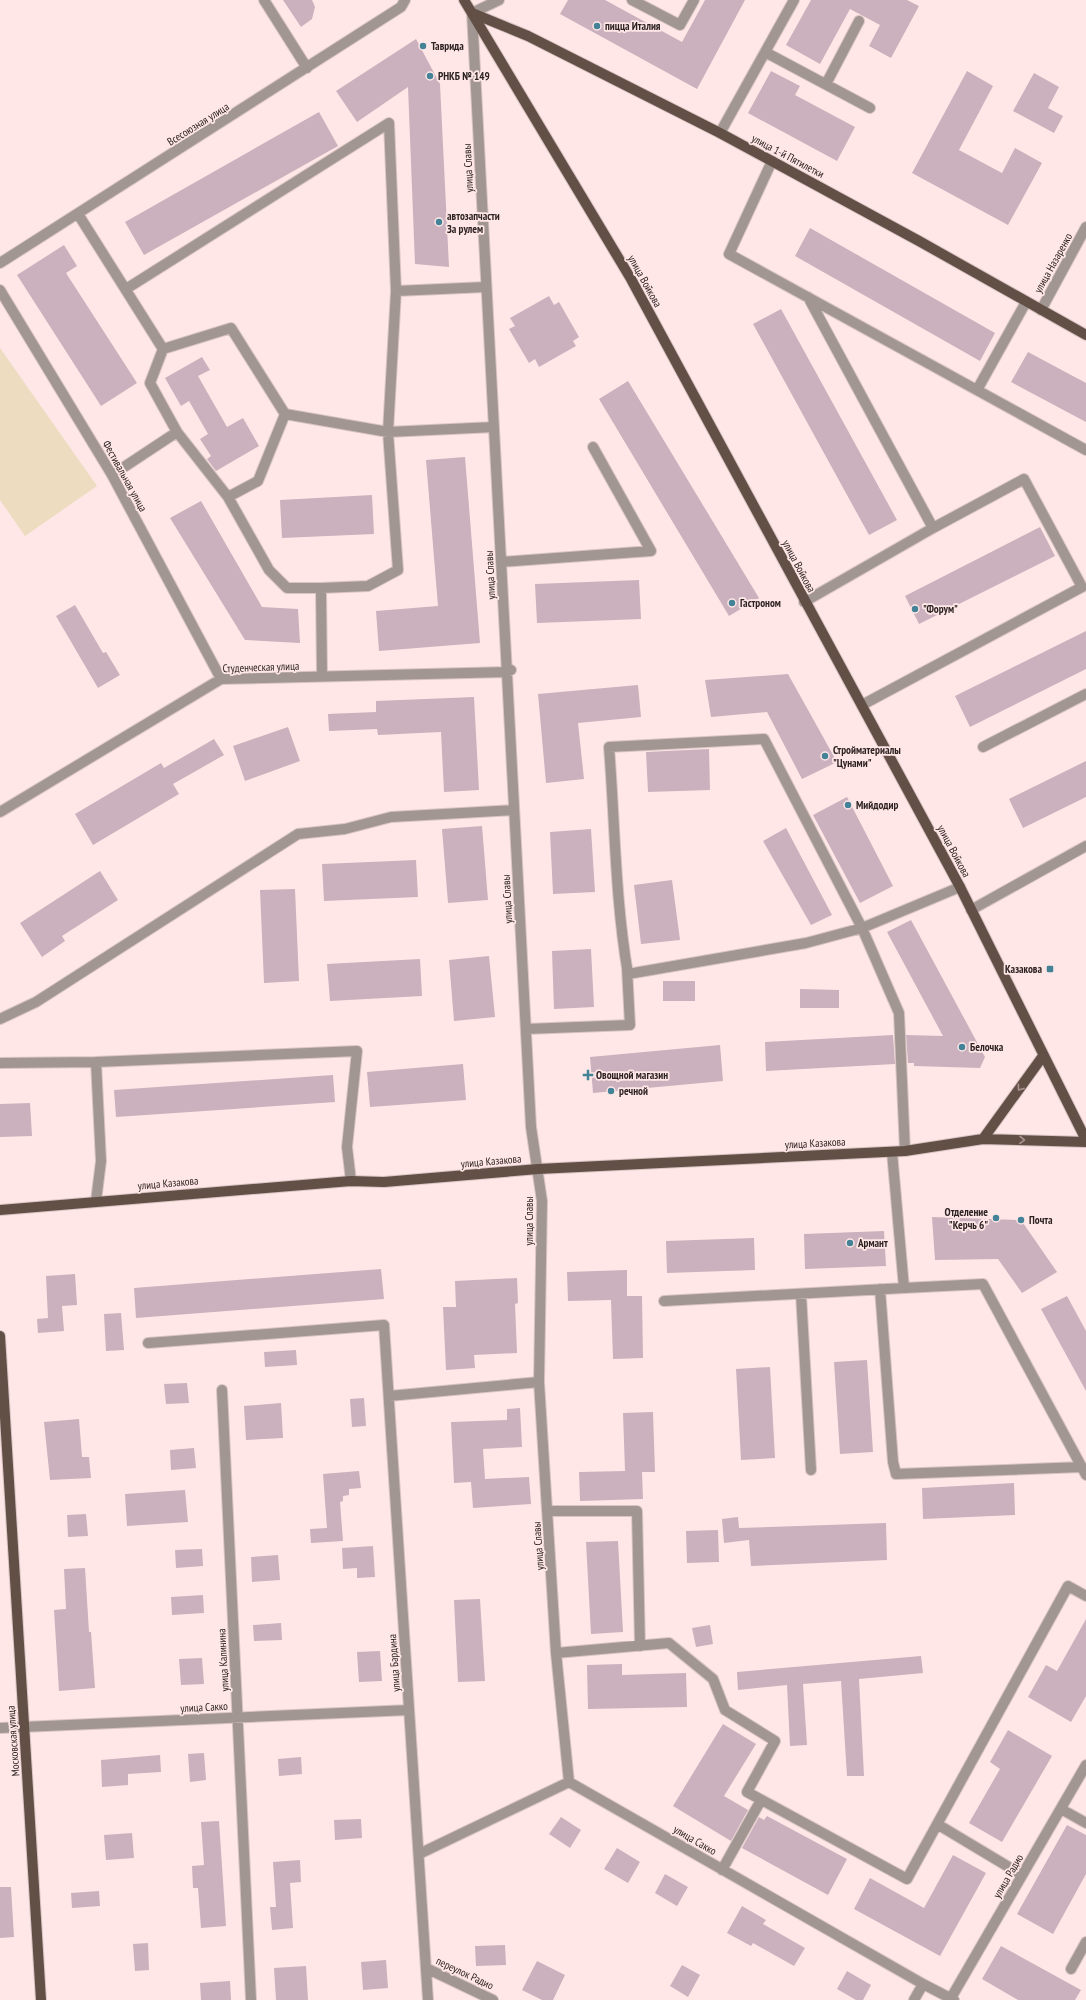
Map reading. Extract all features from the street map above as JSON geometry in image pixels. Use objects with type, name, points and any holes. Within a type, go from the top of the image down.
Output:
[{"type":"main road","name":"улица Войкова","points":[[464,0],[631,279],[804,602],[862,705],[960,886],[1086,1141]]},
{"type":"main road","name":"улица 1-й Пятилетки","points":[[472,13],[528,36],[720,133],[919,241],[1086,335]]},
{"type":"main road","points":[[983,1139],[1043,1056]]},
{"type":"main road","name":"улица Казакова","points":[[0,1210],[351,1181],[384,1182],[538,1169],[892,1152],[983,1139],[1086,1141]]},
{"type":"main road","name":"Московская улица","points":[[0,1336],[41,2000]]},
{"type":"street","points":[[264,0],[307,68]]},
{"type":"street","name":"Всесоюзная улица","points":[[0,264],[401,7],[405,0]]},
{"type":"street","points":[[472,13],[499,0]]},
{"type":"street","points":[[632,0],[680,25],[694,0]]},
{"type":"street","points":[[720,133],[794,0]]},
{"type":"street","name":"улица Славы","points":[[472,13],[501,562],[509,671],[514,810],[531,1127],[542,1200],[539,1382],[556,1653],[569,1782]]},
{"type":"street","points":[[826,84],[860,21]]},
{"type":"street","points":[[765,52],[870,108]]},
{"type":"street","points":[[126,289],[389,123],[396,291],[388,432],[398,570],[368,586],[287,588],[269,570],[228,497],[177,432],[150,383],[163,349]]},
{"type":"street","points":[[772,161],[729,254],[1086,450]]},
{"type":"street","points":[[78,214],[163,349]]},
{"type":"street","name":"улица Назаренко","points":[[1041,310],[1086,227]]},
{"type":"street","points":[[396,291],[486,287]]},
{"type":"street","name":"Фестивальная улица","points":[[0,290],[112,476],[221,679]]},
{"type":"street","points":[[808,297],[933,528]]},
{"type":"street","points":[[977,390],[1026,302]]},
{"type":"street","points":[[163,349],[231,328],[285,414],[388,432],[494,428]]},
{"type":"street","points":[[228,497],[258,481],[285,414]]},
{"type":"street","points":[[112,476],[177,432]]},
{"type":"street","points":[[501,562],[651,551],[593,447]]},
{"type":"street","points":[[804,602],[933,528],[1024,479],[1084,591],[862,705]]},
{"type":"street","points":[[321,588],[322,677]]},
{"type":"street","name":"Студенческая улица","points":[[0,812],[221,679],[509,671]]},
{"type":"street","points":[[982,747],[1086,694]]},
{"type":"street","points":[[905,1151],[899,1013],[862,928],[764,739],[609,747],[615,826],[619,920],[628,974],[806,943],[862,928],[960,886]]},
{"type":"street","points":[[0,1019],[36,1002],[298,834],[345,829],[390,817],[514,810]]},
{"type":"street","points":[[971,910],[1086,846]]},
{"type":"street","points":[[526,1029],[630,1026],[626,964]]},
{"type":"street","points":[[0,1063],[96,1062],[357,1051],[346,1146],[351,1181]]},
{"type":"street","points":[[96,1062],[101,1161],[96,1201]]},
{"type":"street","points":[[892,1152],[904,1288]]},
{"type":"street","points":[[664,1301],[880,1289],[983,1284],[1084,1471],[896,1474],[893,1462],[880,1289]]},
{"type":"street","points":[[801,1294],[811,1470]]},
{"type":"street","name":"улица Бардина","points":[[148,1343],[384,1325],[428,2000]]},
{"type":"street","points":[[389,1396],[539,1382]]},
{"type":"street","name":"улица Калинина","points":[[222,1390],[251,2000]]},
{"type":"street","points":[[547,1511],[637,1511],[640,1646]]},
{"type":"street","points":[[556,1653],[669,1642],[713,1678],[725,1710],[775,1741],[747,1792],[907,1879],[1068,1586],[1086,1596]]},
{"type":"street","name":"улица Сакко","points":[[0,1728],[409,1710]]},
{"type":"street","name":"улица Радио","points":[[952,1999],[1086,1765]]},
{"type":"street","points":[[419,1854],[569,1782]]},
{"type":"street","name":"улица Сакко","points":[[569,1782],[923,1984],[952,1999]]},
{"type":"street","points":[[722,1870],[761,1800]]},
{"type":"street","points":[[1061,1809],[1086,1824]]},
{"type":"street","points":[[937,1824],[1022,1875]]},
{"type":"street","points":[[1071,1968],[1086,1942]]},
{"type":"street","name":"переулок Радио","points":[[426,1968],[493,2000]]},
{"type":"street","points":[[914,2000],[923,1984]]},
{"type":"shaded area","points":[[0,348],[97,486],[25,536],[0,500]]},
{"type":"building","points":[[283,0],[312,0],[315,7],[312,19],[301,27]]},
{"type":"building","points":[[568,0],[605,0],[682,42],[705,0],[745,0],[697,89],[560,14]]},
{"type":"building","points":[[811,0],[907,0],[919,6],[891,58],[869,46],[880,25],[850,9],[820,64],[786,45]]},
{"type":"building","points":[[416,39],[440,84],[449,267],[415,264],[408,87],[357,122],[336,91]]},
{"type":"building","points":[[771,71],[800,86],[795,95],[855,127],[837,161],[748,113]]},
{"type":"building","points":[[967,71],[993,86],[959,150],[1002,173],[1015,148],[1042,163],[1008,225],[912,173]]},
{"type":"building","points":[[1034,73],[1059,87],[1048,108],[1063,116],[1054,133],[1013,111]]},
{"type":"building","points":[[319,112],[338,146],[144,255],[125,222]]},
{"type":"building","points":[[810,228],[995,333],[980,361],[795,256]]},
{"type":"building","points":[[64,245],[77,266],[66,273],[137,383],[101,406],[17,275]]},
{"type":"building","points":[[549,296],[554,305],[559,302],[579,337],[573,341],[576,346],[539,367],[535,359],[529,363],[509,329],[515,326],[510,318]]},
{"type":"building","points":[[781,309],[897,520],[869,535],[753,324]]},
{"type":"building","points":[[1028,352],[1086,383],[1086,422],[1011,382]]},
{"type":"building","points":[[202,357],[210,370],[198,376],[227,427],[243,418],[259,446],[216,471],[207,459],[211,456],[200,439],[208,434],[189,401],[181,406],[165,378]]},
{"type":"building","points":[[628,381],[759,598],[729,616],[599,399]]},
{"type":"building","points":[[465,457],[480,643],[379,651],[376,611],[438,606],[426,460]]},
{"type":"building","points":[[372,495],[374,534],[282,538],[280,500]]},
{"type":"building","points":[[201,501],[262,607],[298,609],[300,643],[245,640],[170,518]]},
{"type":"building","points":[[1040,527],[1055,556],[919,624],[905,596]]},
{"type":"building","points":[[639,580],[641,619],[537,623],[535,584]]},
{"type":"building","points":[[75,605],[103,653],[106,652],[120,675],[98,688],[56,616]]},
{"type":"building","points":[[1086,631],[1086,669],[970,727],[955,696]]},
{"type":"building","points":[[788,674],[837,762],[802,779],[767,712],[711,717],[705,680]]},
{"type":"building","points":[[638,685],[641,717],[578,723],[584,779],[546,783],[538,694]]},
{"type":"building","points":[[474,697],[479,790],[444,792],[441,732],[378,735],[377,729],[329,731],[328,714],[376,712],[376,701]]},
{"type":"building","points":[[288,727],[300,761],[245,781],[233,746]]},
{"type":"building","points":[[214,739],[224,755],[173,784],[179,794],[93,845],[75,814],[161,763],[164,768]]},
{"type":"building","points":[[709,749],[710,790],[648,792],[646,752]]},
{"type":"building","points":[[1086,761],[1086,797],[1023,828],[1009,799]]},
{"type":"building","points":[[847,797],[893,886],[860,903],[813,815]]},
{"type":"building","points":[[482,826],[488,900],[448,903],[442,829]]},
{"type":"building","points":[[786,828],[832,915],[811,925],[763,841]]},
{"type":"building","points":[[591,829],[595,892],[553,894],[550,832]]},
{"type":"building","points":[[416,860],[418,897],[324,901],[322,864]]},
{"type":"building","points":[[100,871],[118,900],[62,936],[65,941],[42,957],[20,923]]},
{"type":"building","points":[[672,880],[680,940],[641,944],[634,885]]},
{"type":"building","points":[[295,889],[299,981],[264,983],[260,890]]},
{"type":"building","points":[[911,920],[985,1057],[980,1068],[914,1066],[914,1063],[908,1063],[906,1035],[943,1036],[887,932]]},
{"type":"building","points":[[591,949],[594,1007],[554,1009],[552,951]]},
{"type":"building","points":[[489,956],[495,1017],[454,1021],[449,960]]},
{"type":"building","points":[[420,959],[422,996],[330,1001],[327,964]]},
{"type":"building","points":[[663,981],[695,981],[695,1001],[663,1001]]},
{"type":"building","points":[[800,989],[839,990],[839,1008],[800,1008]]},
{"type":"building","points":[[893,1035],[895,1064],[766,1071],[765,1042]]},
{"type":"building","points":[[720,1045],[723,1081],[593,1093],[590,1057]]},
{"type":"building","points":[[463,1064],[466,1100],[370,1107],[367,1072]]},
{"type":"building","points":[[333,1075],[335,1102],[116,1117],[114,1090]]},
{"type":"building","points":[[30,1103],[32,1136],[0,1137],[0,1104]]},
{"type":"building","points":[[932,1217],[1021,1220],[1057,1272],[1022,1293],[998,1259],[935,1260]]},
{"type":"building","points":[[884,1231],[886,1266],[805,1269],[804,1234]]},
{"type":"building","points":[[754,1238],[755,1270],[667,1273],[666,1241]]},
{"type":"building","points":[[381,1269],[384,1299],[136,1318],[134,1288]]},
{"type":"building","points":[[627,1270],[627,1296],[642,1296],[643,1358],[613,1359],[611,1300],[568,1301],[567,1272]]},
{"type":"building","points":[[75,1274],[77,1305],[62,1306],[64,1331],[38,1333],[37,1319],[48,1318],[46,1276]]},
{"type":"building","points":[[517,1278],[518,1303],[515,1304],[517,1353],[474,1355],[475,1368],[446,1370],[443,1307],[456,1307],[455,1281]]},
{"type":"building","points":[[1067,1296],[1086,1331],[1086,1391],[1041,1309]]},
{"type":"building","points":[[121,1313],[124,1350],[106,1351],[104,1314]]},
{"type":"building","points":[[296,1350],[297,1365],[265,1367],[264,1352]]},
{"type":"building","points":[[867,1360],[873,1452],[840,1454],[834,1362]]},
{"type":"building","points":[[770,1367],[775,1458],[741,1460],[736,1369]]},
{"type":"building","points":[[187,1383],[189,1403],[166,1404],[164,1384]]},
{"type":"building","points":[[364,1398],[366,1426],[352,1427],[350,1399]]},
{"type":"building","points":[[281,1403],[283,1438],[246,1440],[244,1406]]},
{"type":"building","points":[[520,1408],[522,1447],[483,1449],[485,1479],[529,1477],[531,1504],[473,1508],[471,1482],[454,1483],[451,1422],[507,1420],[507,1409]]},
{"type":"building","points":[[653,1412],[655,1472],[642,1472],[643,1499],[580,1501],[579,1472],[625,1471],[623,1413]]},
{"type":"building","points":[[79,1419],[82,1457],[89,1457],[91,1478],[50,1480],[44,1422]]},
{"type":"building","points":[[194,1448],[196,1468],[171,1470],[170,1450]]},
{"type":"building","points":[[359,1471],[361,1488],[349,1489],[349,1495],[343,1496],[343,1501],[340,1502],[343,1541],[311,1543],[310,1529],[327,1528],[323,1474]]},
{"type":"building","points":[[1014,1483],[1015,1515],[923,1519],[922,1488]]},
{"type":"building","points":[[185,1490],[188,1522],[127,1526],[125,1494]]},
{"type":"building","points":[[86,1514],[88,1536],[68,1537],[67,1515]]},
{"type":"building","points":[[738,1517],[739,1528],[886,1523],[887,1560],[751,1566],[749,1540],[724,1543],[722,1519]]},
{"type":"building","points":[[718,1530],[719,1562],[687,1563],[686,1531]]},
{"type":"building","points":[[618,1541],[623,1632],[591,1634],[586,1542]]},
{"type":"building","points":[[373,1546],[375,1577],[357,1578],[357,1568],[343,1569],[342,1548]]},
{"type":"building","points":[[202,1549],[203,1566],[176,1568],[175,1550]]},
{"type":"building","points":[[278,1555],[280,1580],[252,1582],[251,1557]]},
{"type":"building","points":[[85,1568],[89,1632],[91,1632],[95,1688],[59,1691],[54,1610],[66,1609],[64,1569]]},
{"type":"building","points":[[203,1595],[204,1613],[172,1615],[171,1597]]},
{"type":"building","points":[[480,1599],[485,1681],[458,1682],[454,1600]]},
{"type":"building","points":[[1086,1619],[1086,1696],[1071,1722],[1028,1697],[1046,1665],[1057,1671]]},
{"type":"building","points":[[281,1623],[282,1640],[254,1641],[253,1625]]},
{"type":"building","points":[[710,1625],[713,1644],[696,1647],[692,1628]]},
{"type":"building","points":[[380,1651],[382,1681],[359,1682],[357,1652]]},
{"type":"building","points":[[921,1656],[923,1673],[859,1679],[864,1776],[847,1776],[841,1681],[803,1684],[807,1745],[790,1746],[787,1685],[738,1690],[737,1672]]},
{"type":"building","points":[[202,1658],[204,1684],[181,1685],[179,1659]]},
{"type":"building","points":[[622,1664],[622,1675],[686,1673],[687,1707],[588,1709],[587,1665]]},
{"type":"building","points":[[723,1724],[756,1744],[724,1796],[748,1810],[731,1841],[673,1806]]},
{"type":"building","points":[[1008,1730],[1052,1756],[1002,1842],[969,1823],[1000,1769],[990,1762]]},
{"type":"building","points":[[204,1753],[206,1780],[190,1782],[188,1754]]},
{"type":"building","points":[[160,1755],[161,1772],[128,1774],[128,1785],[102,1787],[101,1760]]},
{"type":"building","points":[[301,1757],[302,1774],[279,1776],[278,1759]]},
{"type":"building","points":[[767,1816],[847,1859],[828,1895],[742,1848],[759,1817],[764,1820]]},
{"type":"building","points":[[561,1817],[581,1830],[570,1848],[549,1834]]},
{"type":"building","points":[[361,1819],[362,1838],[335,1840],[334,1820]]},
{"type":"building","points":[[219,1821],[226,1926],[201,1928],[198,1888],[193,1888],[192,1866],[204,1865],[201,1822]]},
{"type":"building","points":[[1067,1825],[1086,1835],[1086,1874],[1053,1934],[1017,1914]]},
{"type":"building","points":[[132,1833],[134,1858],[106,1860],[104,1835]]},
{"type":"building","points":[[617,1848],[640,1862],[628,1883],[604,1869]]},
{"type":"building","points":[[953,1855],[986,1873],[940,1956],[854,1909],[870,1878],[924,1908]]},
{"type":"building","points":[[300,1860],[301,1882],[290,1883],[293,1928],[272,1930],[270,1907],[276,1907],[273,1862]]},
{"type":"building","points":[[665,1874],[688,1887],[677,1906],[655,1893]]},
{"type":"building","points":[[0,1887],[11,1887],[14,1937],[0,1938]]},
{"type":"building","points":[[99,1891],[100,1906],[72,1908],[71,1893]]},
{"type":"building","points":[[742,1906],[766,1920],[763,1924],[805,1948],[794,1966],[753,1943],[751,1946],[727,1933]]},
{"type":"building","points":[[148,1943],[149,1970],[135,1971],[133,1944]]},
{"type":"building","points":[[505,1945],[506,1965],[476,1966],[475,1946]]},
{"type":"building","points":[[1001,1946],[1081,1990],[1075,2000],[1018,2000],[982,1979]]},
{"type":"building","points":[[386,1960],[388,1988],[363,1990],[361,1962]]},
{"type":"building","points":[[537,1961],[565,1975],[553,2000],[542,2000],[522,1990]]},
{"type":"building","points":[[682,1965],[700,1975],[688,1997],[670,1986]]},
{"type":"building","points":[[306,1966],[308,2000],[276,2000],[274,1968]]},
{"type":"building","points":[[847,1971],[871,1985],[863,2000],[856,2000],[837,1989]]},
{"type":"building","points":[[230,1981],[231,2000],[201,2000],[200,1983]]},
{"type":"place","name":"пицца Италия","points":[[597,26]]},
{"type":"place","name":"Таврида","points":[[423,46]]},
{"type":"place","name":"РНКБ № 149","points":[[430,76]]},
{"type":"place","name":"автозапчасти За рулем","points":[[439,222]]},
{"type":"place","name":"Гастроном","points":[[732,603]]},
{"type":"place","name":"\"Форум\"","points":[[915,609]]},
{"type":"place","name":"Стройматериалы \"Цунами\"","points":[[825,756]]},
{"type":"place","name":"Мийдодир","points":[[848,805]]},
{"type":"place","name":"Казакова","points":[[1050,969]]},
{"type":"place","name":"Белочка","points":[[962,1047]]},
{"type":"place","name":"Овощной магазин","points":[[588,1075]]},
{"type":"place","name":"речной","points":[[611,1091]]},
{"type":"place","name":"Отделение \"Керчь 6\"","points":[[996,1218]]},
{"type":"place","name":"Почта","points":[[1021,1220]]},
{"type":"place","name":"Армант","points":[[850,1243]]}]
